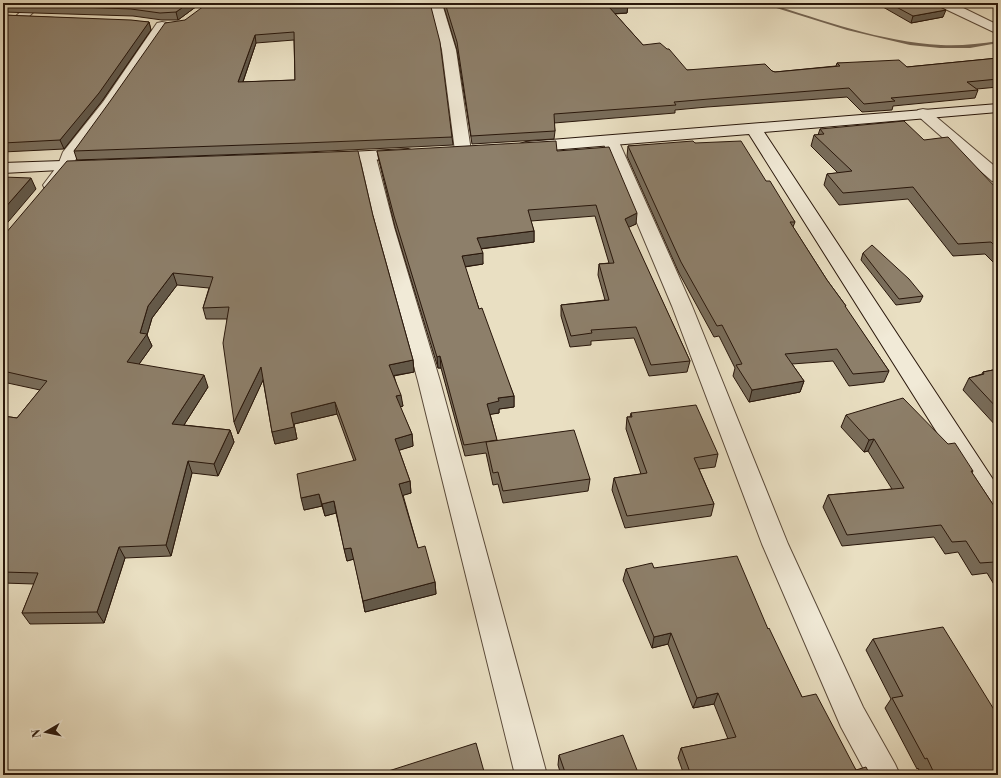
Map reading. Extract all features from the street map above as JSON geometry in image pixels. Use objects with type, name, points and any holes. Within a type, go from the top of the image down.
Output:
[{"type":"street","points":[[35,19],[14,18],[37,3]]},
{"type":"street","points":[[433,3],[437,7],[449,50],[471,151],[447,152]]},
{"type":"street","points":[[943,3],[995,28]]},
{"type":"street","points":[[39,200],[66,166],[69,156],[108,105],[162,25]]},
{"type":"street","points":[[510,148],[611,142],[923,113],[998,108]]},
{"type":"street","points":[[923,113],[997,176]]},
{"type":"street","points":[[754,129],[998,508]]},
{"type":"street","points":[[611,142],[682,306],[775,544],[852,717],[884,775]]},
{"type":"street","points":[[313,158],[424,154]]},
{"type":"street","points":[[368,157],[385,228],[431,388],[531,775]]},
{"type":"street","points":[[3,168],[106,165]]},
{"type":"building","points":[[3,3],[189,3],[176,12],[160,13],[131,9]]},
{"type":"building","points":[[208,3],[430,3],[440,42],[452,137],[74,151],[165,23],[185,20]],"holes":[[[294,32],[295,80],[238,82],[255,35]]]},
{"type":"building","points":[[445,3],[627,3],[628,5],[609,7],[643,45],[660,43],[669,49],[687,70],[765,64],[775,72],[840,66],[837,63],[899,60],[907,67],[998,58],[998,79],[967,82],[978,90],[891,98],[895,101],[864,104],[849,88],[674,102],[676,105],[554,114],[555,131],[471,136],[457,42]]},
{"type":"building","points":[[889,3],[932,3],[946,10],[913,16]]},
{"type":"building","points":[[3,15],[149,22],[99,93],[60,140],[3,143]]},
{"type":"building","points":[[904,121],[924,140],[948,137],[998,190],[998,249],[991,242],[958,244],[913,187],[843,193],[827,174],[852,171],[814,135],[824,134],[820,129]]},
{"type":"building","points":[[556,141],[557,151],[609,147],[637,213],[625,219],[690,361],[651,365],[636,327],[591,330],[592,333],[571,336],[561,305],[609,300],[599,264],[614,263],[596,205],[528,210],[534,231],[477,238],[483,253],[462,256],[479,309],[482,308],[514,396],[498,398],[499,401],[487,404],[497,440],[464,445],[440,356],[437,357],[394,216],[377,151]]},
{"type":"building","points":[[693,141],[695,143],[741,141],[766,181],[770,181],[795,222],[790,222],[827,280],[889,371],[853,374],[837,349],[785,354],[804,381],[752,390],[736,365],[742,364],[722,325],[717,326],[681,262],[628,146]]},
{"type":"building","points":[[358,151],[373,216],[413,360],[389,365],[401,395],[396,396],[412,434],[395,439],[410,481],[399,484],[418,548],[425,546],[435,582],[363,601],[351,548],[344,549],[334,501],[322,504],[319,494],[301,498],[297,474],[356,460],[335,402],[291,413],[294,427],[272,432],[261,367],[234,422],[223,343],[229,307],[203,308],[213,277],[173,273],[148,306],[140,333],[147,334],[127,362],[204,375],[172,424],[230,430],[214,464],[188,461],[166,545],[119,547],[97,612],[22,613],[38,573],[3,572],[3,416],[17,418],[47,381],[3,371],[3,235],[67,161]]},
{"type":"building","points":[[3,177],[31,178],[3,210]]},
{"type":"building","points":[[872,245],[909,279],[923,296],[899,299],[863,253]]},
{"type":"building","points":[[998,369],[998,409],[969,378],[984,374],[983,372]]},
{"type":"building","points":[[903,398],[948,444],[955,443],[973,471],[971,471],[998,512],[998,566],[995,562],[980,563],[966,541],[952,542],[941,525],[847,535],[828,495],[904,488],[874,439],[869,440],[846,415]]},
{"type":"building","points":[[696,405],[718,454],[694,458],[714,504],[627,516],[614,478],[647,473],[627,417],[632,417],[631,413]]},
{"type":"building","points":[[574,430],[590,479],[503,491],[498,472],[493,473],[486,442]]},
{"type":"building","points":[[737,556],[768,629],[769,628],[802,697],[816,694],[856,770],[866,767],[870,775],[691,775],[681,748],[736,737],[718,693],[697,698],[671,633],[654,637],[626,569],[652,563],[654,568]]},
{"type":"building","points":[[943,627],[998,716],[998,775],[935,775],[927,758],[925,759],[892,698],[903,696],[873,639]]},
{"type":"building","points":[[623,735],[639,775],[566,775],[559,755]]},
{"type":"building","points":[[476,743],[485,775],[376,775]]},
{"type":"waterway","points":[[762,3],[848,29],[910,43],[940,46],[970,46],[998,42]]}]
